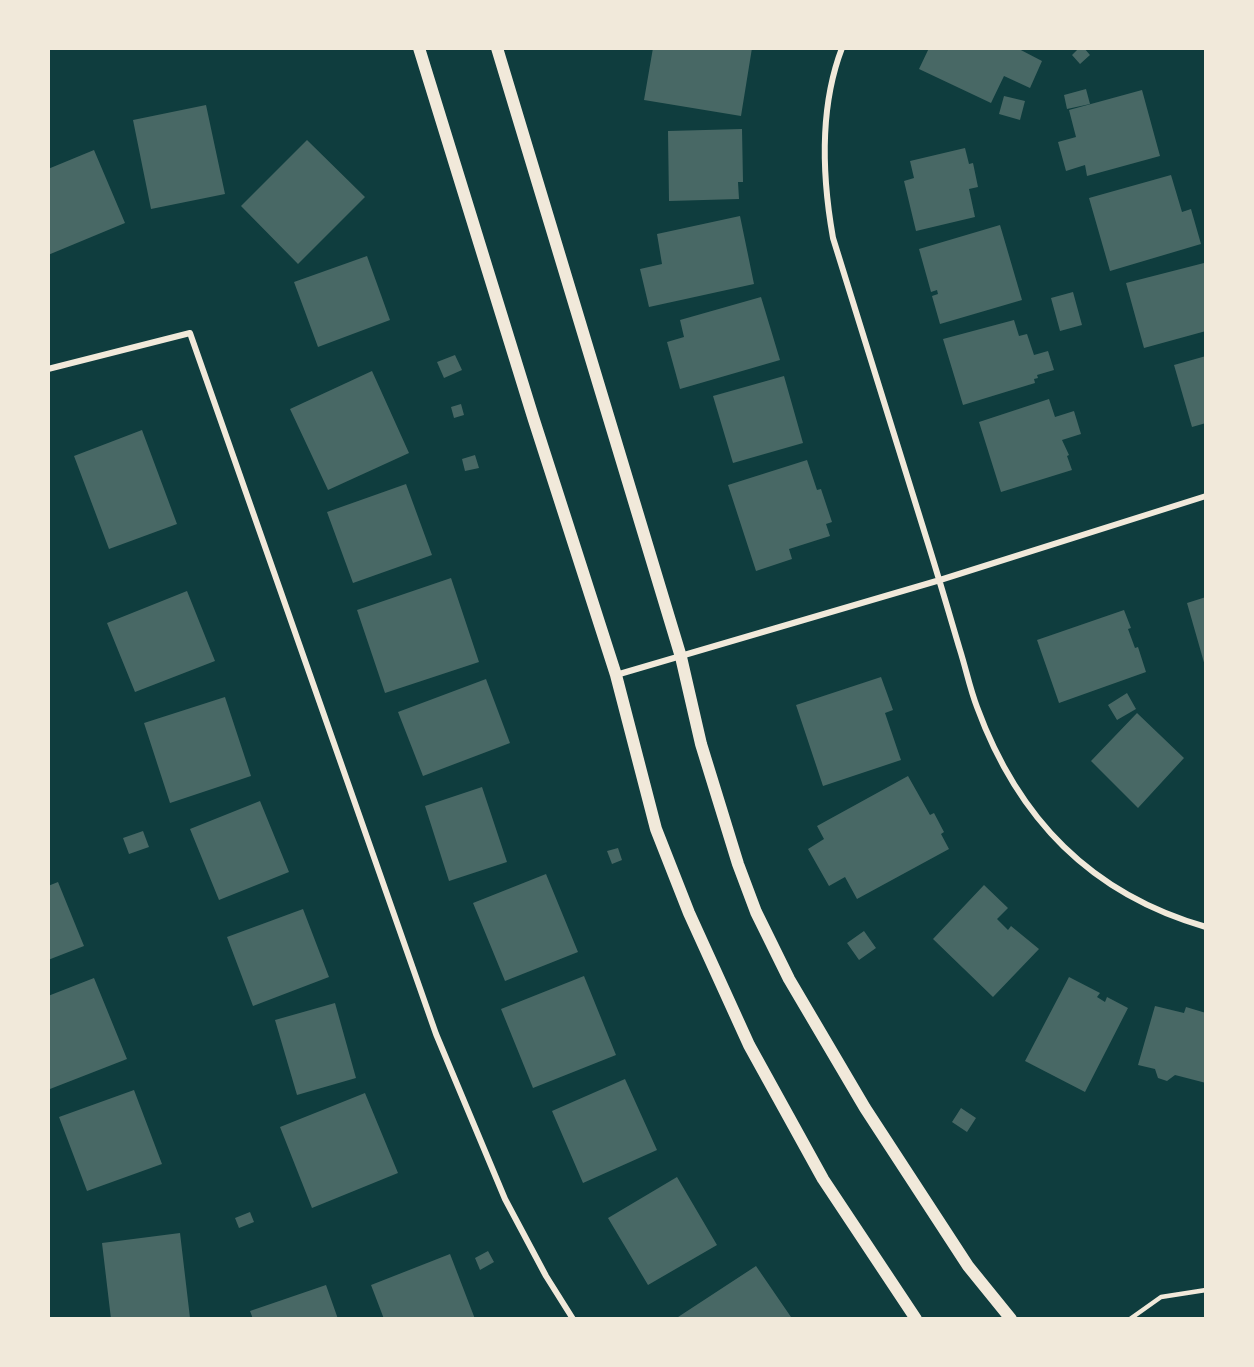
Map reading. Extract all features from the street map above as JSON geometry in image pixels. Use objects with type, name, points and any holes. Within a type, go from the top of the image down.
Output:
[{"type":"main road","points":[[419,48],[616,675],[657,829],[688,913],[749,1045],[823,1179],[916,1319]]},
{"type":"main road","points":[[497,48],[681,657],[701,744],[738,864],[756,912],[784,969],[872,1118],[968,1266],[1011,1319]]},
{"type":"street","points":[[842,48],[826,116],[824,147],[828,208],[833,238],[940,580],[977,707],[1002,764],[1018,791],[1056,841],[1077,860],[1124,893],[1175,918],[1206,927]]},
{"type":"street","points":[[48,369],[190,333],[436,1034],[506,1200],[546,1276],[573,1319]]},
{"type":"street","points":[[616,675],[940,580],[1206,496]]},
{"type":"lane","points":[[1130,1319],[1161,1297],[1206,1290]]},
{"type":"building","points":[[653,48],[752,48],[741,116],[644,100]]},
{"type":"building","points":[[929,48],[1017,48],[1042,61],[1030,88],[1004,76],[991,103],[919,69]]},
{"type":"building","points":[[1079,48],[1084,48],[1090,55],[1080,64],[1072,55]]},
{"type":"building","points":[[1086,89],[1090,104],[1067,109],[1064,95]]},
{"type":"building","points":[[1142,90],[1160,156],[1087,176],[1085,165],[1066,171],[1058,142],[1076,137],[1069,110]]},
{"type":"building","points":[[1004,96],[1025,101],[1020,120],[999,114]]},
{"type":"building","points":[[206,105],[225,194],[151,209],[133,120]]},
{"type":"building","points":[[742,129],[743,182],[738,182],[739,199],[669,201],[668,131]]},
{"type":"building","points":[[307,140],[365,197],[298,264],[241,206]]},
{"type":"building","points":[[965,148],[969,164],[973,163],[978,187],[969,189],[975,217],[916,231],[904,181],[914,178],[910,161]]},
{"type":"building","points":[[94,150],[125,223],[48,255],[48,169]]},
{"type":"building","points":[[1171,175],[1182,212],[1191,209],[1201,244],[1110,271],[1089,198]]},
{"type":"building","points":[[740,216],[754,284],[649,307],[640,269],[662,264],[657,234]]},
{"type":"building","points":[[1000,225],[1022,300],[940,324],[932,296],[938,294],[937,290],[931,292],[919,249]]},
{"type":"building","points":[[367,256],[390,320],[318,347],[294,282]]},
{"type":"building","points":[[1204,263],[1206,331],[1144,348],[1126,283]]},
{"type":"building","points":[[1073,292],[1082,325],[1060,331],[1051,298]]},
{"type":"building","points":[[761,297],[780,360],[680,389],[667,342],[684,337],[680,320]]},
{"type":"building","points":[[1014,320],[1019,336],[1027,334],[1034,355],[1048,351],[1054,370],[1037,375],[1038,378],[1034,379],[1035,383],[963,405],[943,339]]},
{"type":"building","points":[[455,355],[462,370],[444,378],[437,362]]},
{"type":"building","points":[[1206,356],[1206,423],[1192,427],[1174,365]]},
{"type":"building","points":[[372,371],[409,453],[328,490],[290,409]]},
{"type":"building","points":[[784,376],[803,443],[733,463],[713,396]]},
{"type":"building","points":[[1049,399],[1055,417],[1074,411],[1081,434],[1062,440],[1069,455],[1067,456],[1072,470],[1001,492],[979,422]]},
{"type":"building","points":[[461,404],[464,415],[454,418],[451,407]]},
{"type":"building","points":[[142,430],[177,524],[109,549],[74,456]]},
{"type":"building","points":[[475,455],[479,468],[465,471],[462,459]]},
{"type":"building","points":[[807,460],[817,490],[821,489],[832,522],[826,524],[830,536],[789,549],[792,559],[756,571],[728,485]]},
{"type":"building","points":[[406,484],[432,555],[353,583],[327,512]]},
{"type":"building","points":[[451,578],[479,662],[385,693],[357,610]]},
{"type":"building","points":[[187,591],[215,661],[135,692],[107,623]]},
{"type":"building","points":[[1206,597],[1206,666],[1205,666],[1187,603]]},
{"type":"building","points":[[1124,610],[1131,628],[1128,629],[1135,648],[1138,647],[1146,672],[1059,703],[1037,640]]},
{"type":"building","points":[[881,677],[893,710],[885,713],[901,760],[823,786],[796,705]]},
{"type":"building","points":[[486,679],[510,743],[423,776],[398,712]]},
{"type":"building","points":[[1127,693],[1136,709],[1117,720],[1108,705]]},
{"type":"building","points":[[225,697],[251,776],[170,803],[144,723]]},
{"type":"building","points":[[1137,713],[1184,758],[1138,808],[1091,761]]},
{"type":"building","points":[[908,776],[930,815],[934,813],[944,832],[941,834],[949,849],[857,899],[845,877],[829,886],[808,849],[824,839],[817,826]]},
{"type":"building","points":[[482,787],[507,862],[449,881],[425,806]]},
{"type":"building","points":[[260,801],[289,872],[219,900],[190,829]]},
{"type":"building","points":[[143,831],[149,847],[129,854],[123,838]]},
{"type":"building","points":[[618,848],[622,860],[612,864],[607,851]]},
{"type":"building","points":[[546,874],[578,952],[505,981],[473,903]]},
{"type":"building","points":[[58,882],[84,946],[48,960],[48,886]]},
{"type":"building","points":[[984,885],[1008,908],[997,919],[1008,930],[1011,926],[1039,949],[993,997],[933,939]]},
{"type":"building","points":[[303,909],[329,977],[253,1006],[227,937]]},
{"type":"building","points":[[864,931],[876,948],[859,960],[847,943]]},
{"type":"building","points":[[584,976],[616,1055],[533,1088],[501,1009]]},
{"type":"building","points":[[1069,977],[1100,993],[1097,997],[1105,1002],[1107,997],[1128,1008],[1085,1092],[1025,1061]]},
{"type":"building","points":[[94,978],[127,1059],[50,1089],[48,1084],[48,996]]},
{"type":"building","points":[[335,1003],[356,1078],[297,1095],[275,1020]]},
{"type":"building","points":[[1155,1006],[1184,1013],[1186,1007],[1206,1013],[1206,1083],[1175,1075],[1167,1081],[1158,1078],[1155,1069],[1138,1065]]},
{"type":"building","points":[[625,1079],[657,1150],[583,1183],[552,1111]]},
{"type":"building","points":[[134,1090],[162,1164],[87,1191],[59,1117]]},
{"type":"building","points":[[365,1093],[398,1173],[312,1208],[280,1127]]},
{"type":"building","points":[[961,1108],[976,1118],[967,1132],[952,1122]]},
{"type":"building","points":[[677,1177],[717,1245],[648,1285],[608,1218]]},
{"type":"building","points":[[250,1212],[254,1222],[239,1228],[235,1218]]},
{"type":"building","points":[[180,1233],[190,1318],[111,1319],[102,1243]]},
{"type":"building","points":[[488,1251],[494,1262],[480,1270],[475,1258]]},
{"type":"building","points":[[450,1254],[475,1319],[384,1319],[371,1285]]},
{"type":"building","points":[[756,1266],[791,1317],[788,1319],[675,1319]]},
{"type":"building","points":[[326,1285],[338,1319],[253,1319],[250,1311]]}]
